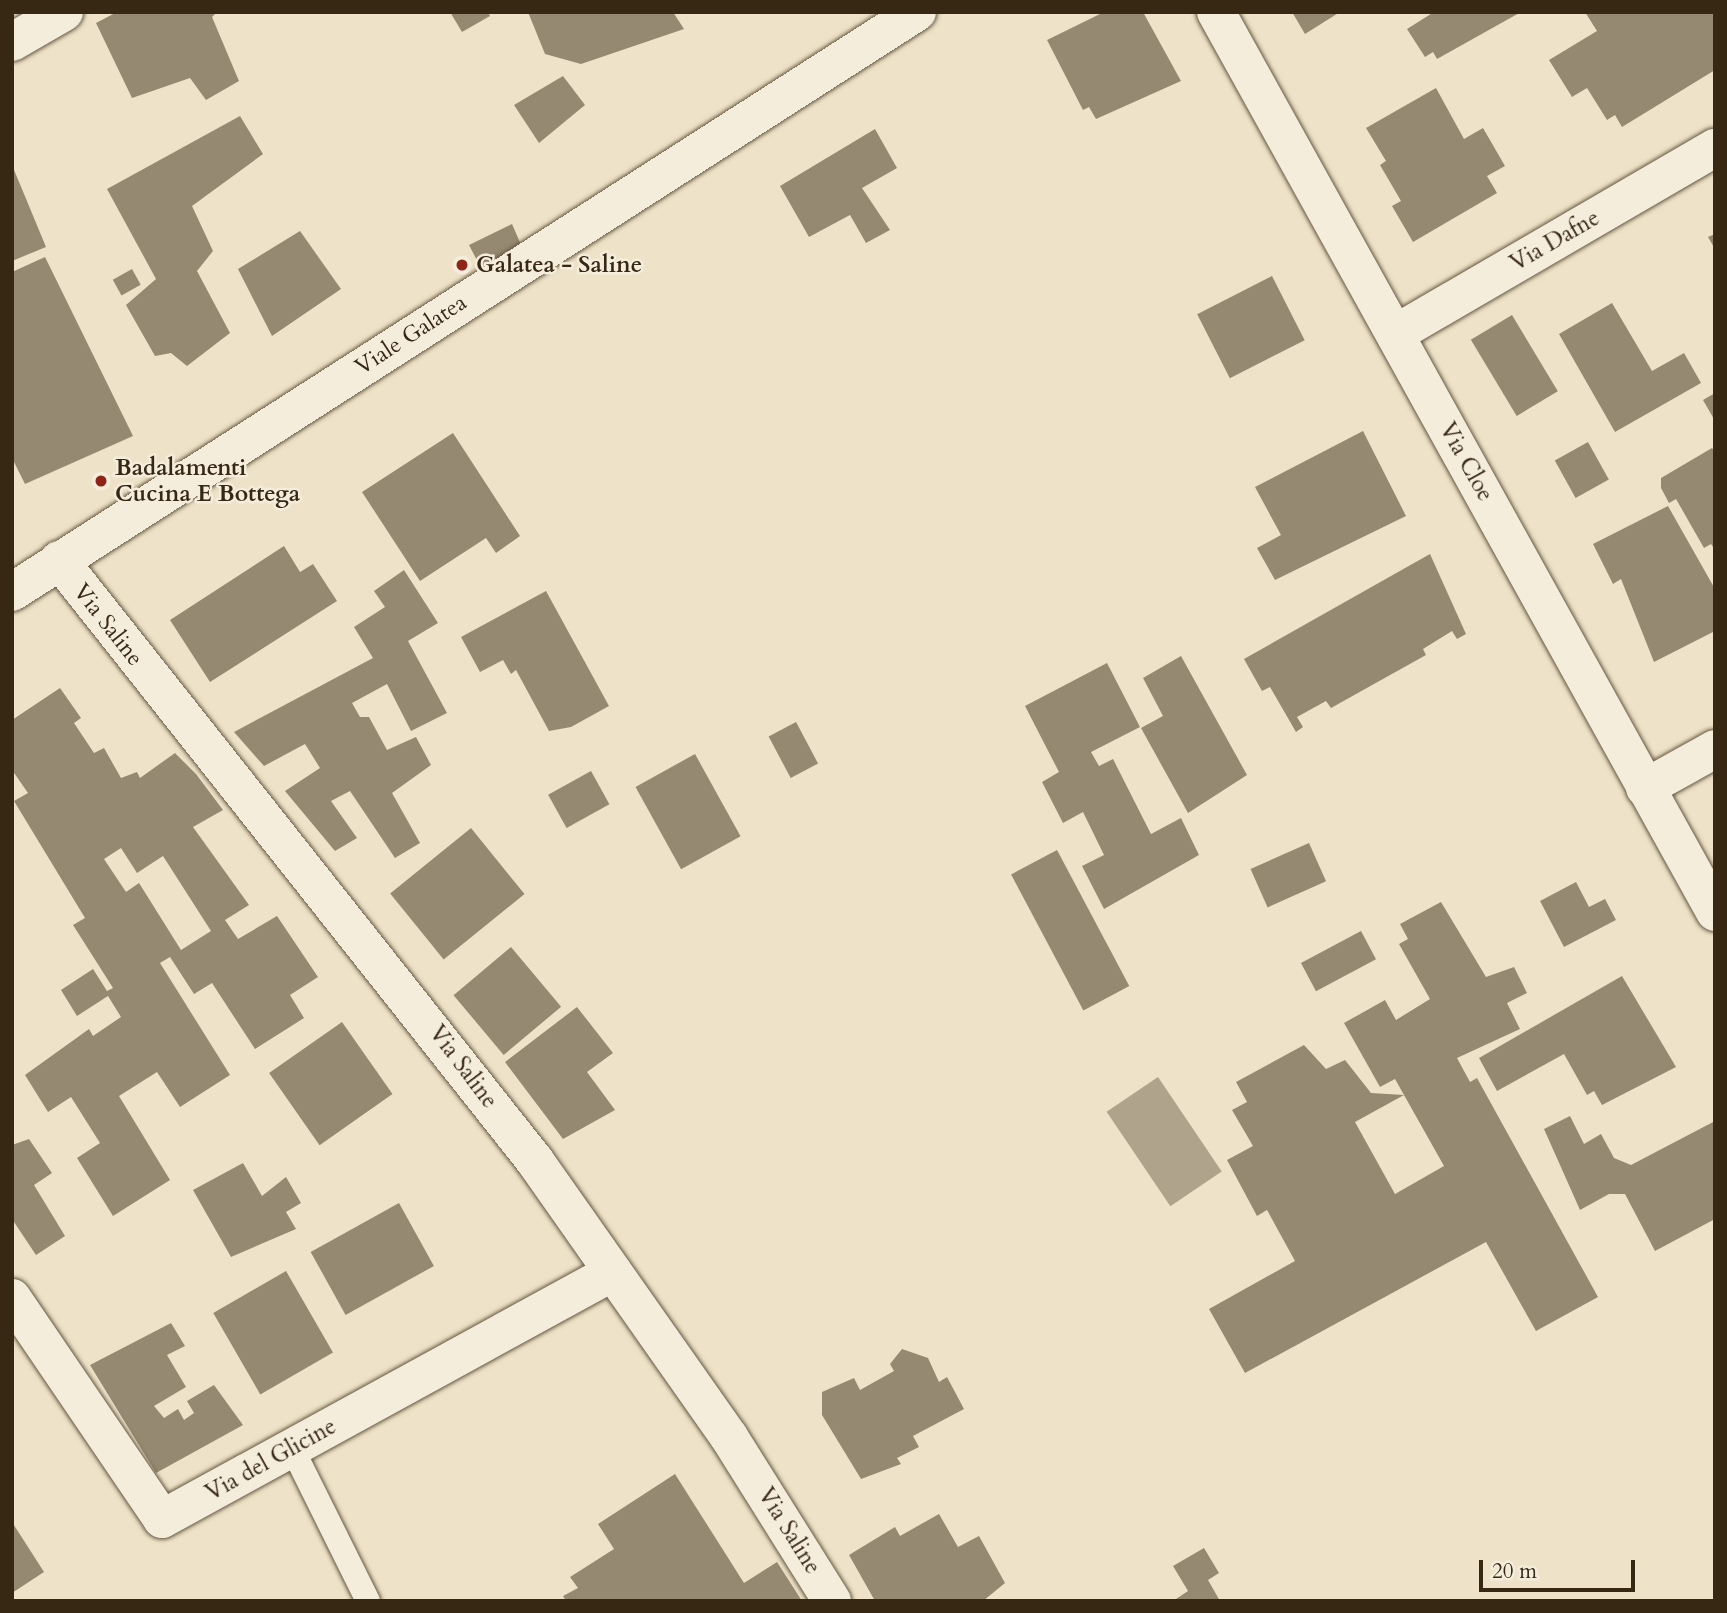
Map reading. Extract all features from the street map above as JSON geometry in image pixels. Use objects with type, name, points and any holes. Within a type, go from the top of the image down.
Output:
[{"type":"street","points":[[12,42],[64,12]]},
{"type":"street","name":"Viale Galatea","points":[[12,592],[917,12]]},
{"type":"street","name":"Via Cloe","points":[[1216,12],[1715,912]]},
{"type":"street","name":"Via Dafne","points":[[1395,334],[1715,148]]},
{"type":"street","name":"Via Saline","points":[[59,560],[426,1019],[613,1272],[729,1437],[832,1601]]},
{"type":"street","points":[[1646,788],[1715,749]]},
{"type":"street","name":"Via del Glicine","points":[[12,1298],[162,1519],[613,1272]]},
{"type":"lane","points":[[292,1448],[368,1601]]},
{"type":"shaded area","points":[[1158,1077],[1222,1172],[1170,1206],[1107,1112]]},
{"type":"building","points":[[117,12],[217,12],[212,17],[239,81],[206,100],[190,78],[132,98],[96,23]]},
{"type":"building","points":[[450,12],[488,12],[490,16],[462,32]]},
{"type":"building","points":[[528,12],[673,12],[684,29],[581,64],[545,54]]},
{"type":"building","points":[[1104,12],[1143,12],[1181,81],[1096,119],[1089,107],[1083,110],[1047,40]]},
{"type":"building","points":[[1292,12],[1340,12],[1305,34]]},
{"type":"building","points":[[1434,12],[1521,12],[1437,59],[1433,52],[1425,57],[1407,29]]},
{"type":"building","points":[[1585,12],[1715,12],[1715,70],[1622,127],[1615,115],[1607,120],[1587,88],[1572,97],[1549,60],[1597,31]]},
{"type":"building","points":[[563,76],[585,105],[539,143],[514,105]]},
{"type":"building","points":[[1436,88],[1464,139],[1483,128],[1505,166],[1487,176],[1497,193],[1413,242],[1392,206],[1401,201],[1380,165],[1386,161],[1366,128]]},
{"type":"building","points":[[240,116],[263,154],[192,206],[213,251],[197,271],[230,333],[187,366],[171,353],[155,356],[126,305],[156,279],[107,189]]},
{"type":"building","points":[[875,129],[897,168],[862,188],[890,230],[866,243],[850,215],[809,237],[780,186]]},
{"type":"building","points":[[12,165],[46,247],[12,261]]},
{"type":"building","points":[[512,224],[522,247],[482,270],[469,245]]},
{"type":"building","points":[[300,231],[341,289],[272,336],[238,269]]},
{"type":"building","points":[[1715,234],[1715,249],[1708,237]]},
{"type":"building","points":[[45,257],[133,436],[25,484],[12,458],[12,272]]},
{"type":"building","points":[[132,269],[141,285],[121,295],[113,280]]},
{"type":"building","points":[[1272,276],[1305,340],[1230,378],[1197,314]]},
{"type":"building","points":[[1612,303],[1652,371],[1684,353],[1701,383],[1615,432],[1559,334]]},
{"type":"building","points":[[1512,315],[1558,391],[1517,416],[1471,340]]},
{"type":"building","points":[[1715,393],[1715,421],[1703,400]]},
{"type":"building","points":[[1363,431],[1406,516],[1275,580],[1257,548],[1281,535],[1255,487]]},
{"type":"building","points":[[453,433],[520,536],[496,553],[486,538],[420,581],[362,492]]},
{"type":"building","points":[[1588,442],[1609,480],[1576,498],[1555,460]]},
{"type":"building","points":[[1712,448],[1715,452],[1715,550],[1711,544],[1704,548],[1676,499],[1669,503],[1661,488],[1661,478]]},
{"type":"building","points":[[1668,506],[1715,589],[1715,631],[1654,662],[1621,579],[1613,584],[1593,544]]},
{"type":"building","points":[[284,546],[300,572],[313,564],[337,601],[210,682],[170,620]]},
{"type":"building","points":[[1430,554],[1466,634],[1457,639],[1452,631],[1423,649],[1426,655],[1331,708],[1326,701],[1297,717],[1303,727],[1296,732],[1270,687],[1262,691],[1244,659]]},
{"type":"building","points":[[404,570],[438,623],[408,641],[447,713],[411,731],[387,684],[352,703],[360,717],[369,717],[387,750],[416,737],[431,765],[392,793],[420,843],[395,858],[350,791],[331,801],[357,838],[335,851],[285,791],[320,768],[305,744],[264,766],[234,732],[373,658],[354,627],[385,607],[374,591]]},
{"type":"building","points":[[546,591],[609,706],[571,727],[549,731],[516,670],[511,674],[503,660],[480,672],[461,637]]},
{"type":"building","points":[[1181,656],[1247,775],[1188,813],[1141,728],[1163,716],[1143,678]]},
{"type":"building","points":[[1107,663],[1140,727],[1091,752],[1099,766],[1113,759],[1151,834],[1181,818],[1199,855],[1104,909],[1082,866],[1104,855],[1083,812],[1063,823],[1042,782],[1059,772],[1025,706]]},
{"type":"building","points":[[60,688],[81,718],[74,723],[94,753],[104,748],[121,778],[137,772],[140,778],[175,753],[196,774],[223,810],[193,827],[249,905],[225,920],[238,939],[277,916],[318,977],[290,995],[304,1018],[255,1049],[212,983],[194,994],[170,957],[160,963],[230,1075],[180,1107],[157,1072],[119,1096],[170,1180],[113,1216],[77,1158],[100,1143],[71,1097],[48,1112],[25,1075],[89,1029],[93,1036],[121,1017],[108,996],[77,1016],[61,990],[93,969],[107,991],[113,988],[73,925],[85,918],[14,801],[28,793],[12,770],[12,720]],"holes":[[[121,848],[137,873],[163,856],[211,931],[181,950],[139,883],[126,892],[104,859]]]},
{"type":"building","points":[[796,722],[818,763],[791,778],[769,737]]},
{"type":"building","points":[[695,754],[741,836],[681,869],[636,787]]},
{"type":"building","points":[[591,771],[609,804],[567,828],[548,795]]},
{"type":"building","points":[[471,828],[524,894],[444,960],[390,893]]},
{"type":"building","points":[[1309,843],[1326,881],[1268,907],[1251,869]]},
{"type":"building","points":[[1057,850],[1129,986],[1083,1010],[1011,874]]},
{"type":"building","points":[[1576,882],[1589,907],[1605,899],[1616,920],[1564,947],[1540,901]]},
{"type":"building","points":[[1441,902],[1486,977],[1514,967],[1527,993],[1507,1003],[1520,1029],[1457,1058],[1470,1082],[1477,1078],[1598,1297],[1536,1331],[1486,1242],[1245,1373],[1209,1309],[1295,1261],[1267,1210],[1257,1216],[1227,1160],[1253,1146],[1232,1110],[1247,1102],[1236,1082],[1304,1045],[1326,1069],[1345,1060],[1371,1093],[1404,1095],[1355,1122],[1395,1194],[1444,1166],[1395,1079],[1380,1087],[1344,1023],[1385,1000],[1396,1020],[1430,999],[1399,944],[1408,939],[1400,924]]},
{"type":"building","points":[[1361,931],[1376,959],[1316,991],[1301,963]]},
{"type":"building","points":[[511,947],[561,1007],[504,1055],[454,995]]},
{"type":"building","points":[[1622,976],[1676,1067],[1602,1105],[1594,1091],[1587,1095],[1564,1054],[1497,1091],[1479,1058]]},
{"type":"building","points":[[577,1007],[613,1053],[587,1072],[615,1110],[563,1139],[505,1062]]},
{"type":"building","points":[[342,1022],[392,1094],[320,1145],[269,1073]]},
{"type":"building","points":[[1570,1116],[1584,1144],[1601,1134],[1614,1158],[1631,1165],[1715,1121],[1715,1219],[1655,1251],[1625,1194],[1609,1194],[1580,1210],[1544,1129]]},
{"type":"building","points":[[29,1139],[52,1173],[34,1185],[65,1236],[36,1255],[12,1219],[12,1145]]},
{"type":"building","points":[[243,1163],[262,1196],[286,1177],[301,1203],[286,1212],[296,1229],[231,1257],[193,1190]]},
{"type":"building","points":[[399,1203],[434,1266],[346,1315],[311,1252]]},
{"type":"building","points":[[286,1271],[333,1352],[260,1394],[213,1313]]},
{"type":"building","points":[[171,1323],[185,1346],[167,1355],[186,1387],[154,1406],[164,1418],[178,1409],[184,1420],[194,1413],[187,1401],[214,1385],[243,1425],[156,1473],[90,1365]]},
{"type":"building","points":[[902,1349],[928,1358],[939,1382],[947,1377],[964,1409],[913,1436],[919,1447],[897,1458],[901,1464],[861,1479],[822,1415],[822,1392],[854,1378],[860,1390],[894,1371],[890,1364]]},
{"type":"building","points":[[675,1474],[744,1583],[777,1562],[802,1601],[566,1601],[563,1596],[578,1588],[570,1577],[614,1549],[598,1524]]},
{"type":"building","points":[[939,1514],[958,1547],[979,1536],[1005,1583],[983,1601],[875,1601],[849,1555],[895,1527],[900,1536]]},
{"type":"building","points":[[12,1522],[44,1572],[12,1593]]},
{"type":"building","points":[[1204,1548],[1219,1573],[1208,1580],[1220,1601],[1173,1601],[1188,1591],[1173,1566]]},
{"type":"place","name":"Galatea - Saline","points":[[462,265]]},
{"type":"place","name":"Badalamenti Cucina E Bottega","points":[[101,481]]}]
